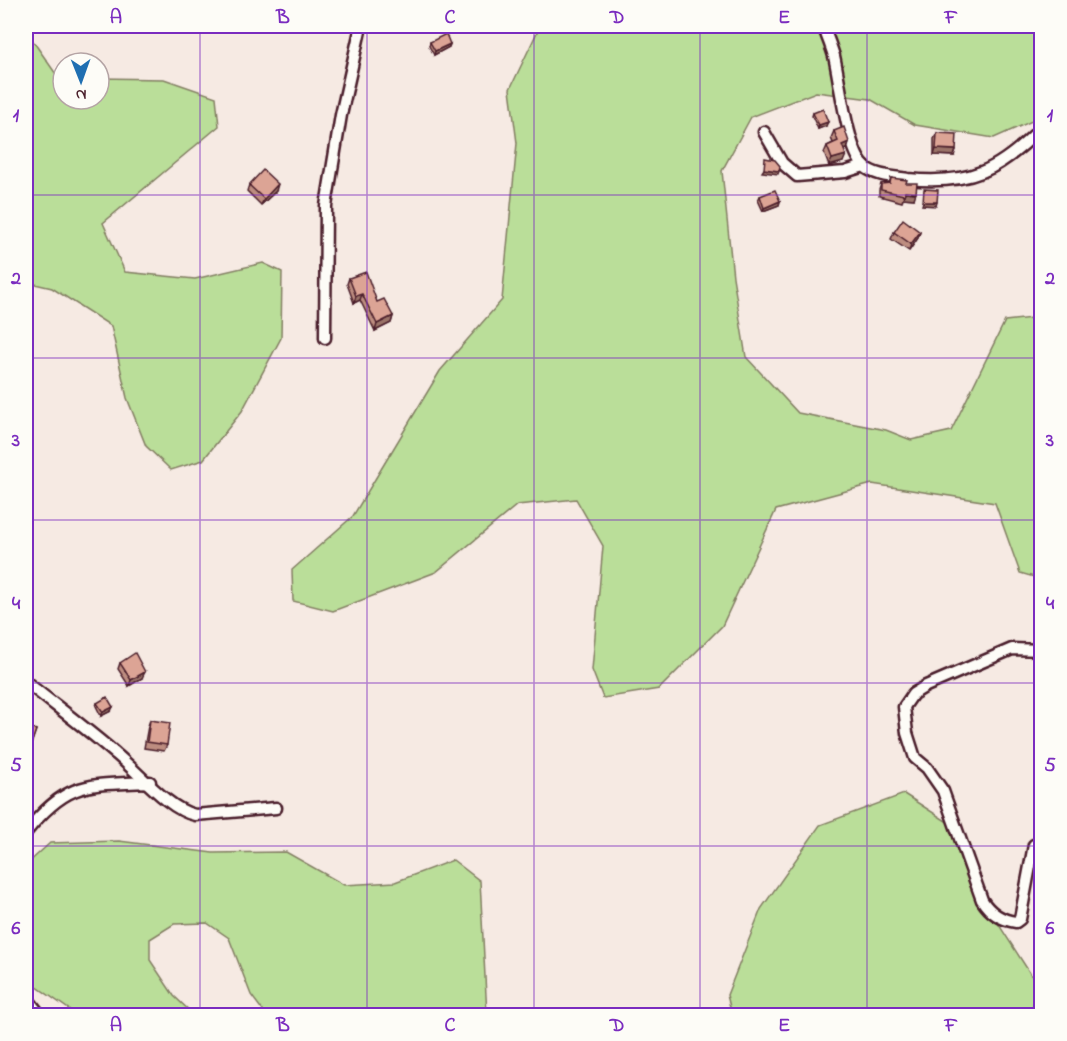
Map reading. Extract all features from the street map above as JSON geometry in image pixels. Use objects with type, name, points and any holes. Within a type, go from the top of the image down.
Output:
[{"type":"street","points":[[325,338],[326,206],[341,115],[361,26]]},
{"type":"street","points":[[824,26],[833,53],[853,144],[864,166]]},
{"type":"street","points":[[764,132],[782,163],[797,176],[845,171],[864,166],[892,177],[938,182],[979,175],[1017,152],[1041,127]]},
{"type":"street","points":[[1035,845],[1020,920],[1016,922],[1004,920],[988,909],[982,900],[943,791],[927,768],[915,758],[904,719],[904,707],[914,694],[926,686],[1012,649],[1041,650]]},
{"type":"street","points":[[26,682],[150,782],[173,806],[195,815],[276,808]]},
{"type":"street","points":[[26,832],[43,810],[70,791],[90,785],[150,782]]},
{"type":"street","points":[[26,997],[41,1016]]},
{"type":"green space","points":[[540,26],[1041,26],[1041,117],[994,138],[915,125],[870,99],[816,92],[751,117],[722,171],[733,277],[746,357],[798,413],[886,430],[911,440],[951,431],[1005,321],[1041,317],[1041,579],[1020,573],[995,503],[872,484],[776,510],[722,626],[659,689],[603,698],[592,670],[603,546],[576,499],[517,505],[436,572],[333,611],[293,601],[292,570],[353,516],[440,371],[502,300],[517,143],[510,89]]},
{"type":"green space","points":[[26,31],[51,67],[51,111],[111,111],[111,78],[164,79],[216,97],[219,126],[103,223],[125,272],[195,279],[263,263],[282,272],[281,338],[242,411],[203,460],[171,470],[146,446],[127,398],[111,326],[52,288],[26,282]]},
{"type":"green space","points":[[904,794],[957,828],[999,925],[1037,984],[1031,1016],[732,1015],[727,995],[761,909],[820,825]]},
{"type":"green space","points":[[119,841],[213,853],[286,852],[344,885],[395,882],[453,860],[480,881],[487,1015],[266,1015],[251,995],[229,938],[207,923],[174,924],[150,939],[150,960],[174,996],[194,1015],[77,1015],[26,979],[26,865],[50,843]]},
{"type":"building","points":[[446,34],[450,44],[435,51],[430,42]]},
{"type":"building","points":[[823,109],[828,122],[819,125],[813,113]]},
{"type":"building","points":[[844,127],[849,142],[842,145],[846,155],[832,159],[827,146],[838,141],[834,131]]},
{"type":"building","points":[[937,133],[957,134],[956,150],[936,149]]},
{"type":"building","points":[[765,158],[775,160],[780,166],[779,171],[764,169]]},
{"type":"building","points":[[263,170],[278,184],[264,199],[249,185]]},
{"type":"building","points":[[891,178],[907,180],[906,183],[917,183],[916,193],[905,192],[904,195],[881,190],[881,184],[890,183]]},
{"type":"building","points":[[924,189],[938,190],[937,202],[923,202]]},
{"type":"building","points":[[775,190],[780,201],[764,208],[760,196]]},
{"type":"building","points":[[903,219],[920,232],[911,244],[894,232]]},
{"type":"building","points":[[366,272],[377,302],[384,299],[393,316],[377,324],[362,294],[356,296],[349,278]]},
{"type":"building","points":[[135,653],[145,672],[131,680],[120,663]]},
{"type":"building","points":[[107,697],[113,707],[103,712],[97,703]]},
{"type":"building","points":[[150,720],[170,723],[167,745],[147,742]]},
{"type":"building","points":[[26,726],[36,730],[31,744],[26,742]]}]
